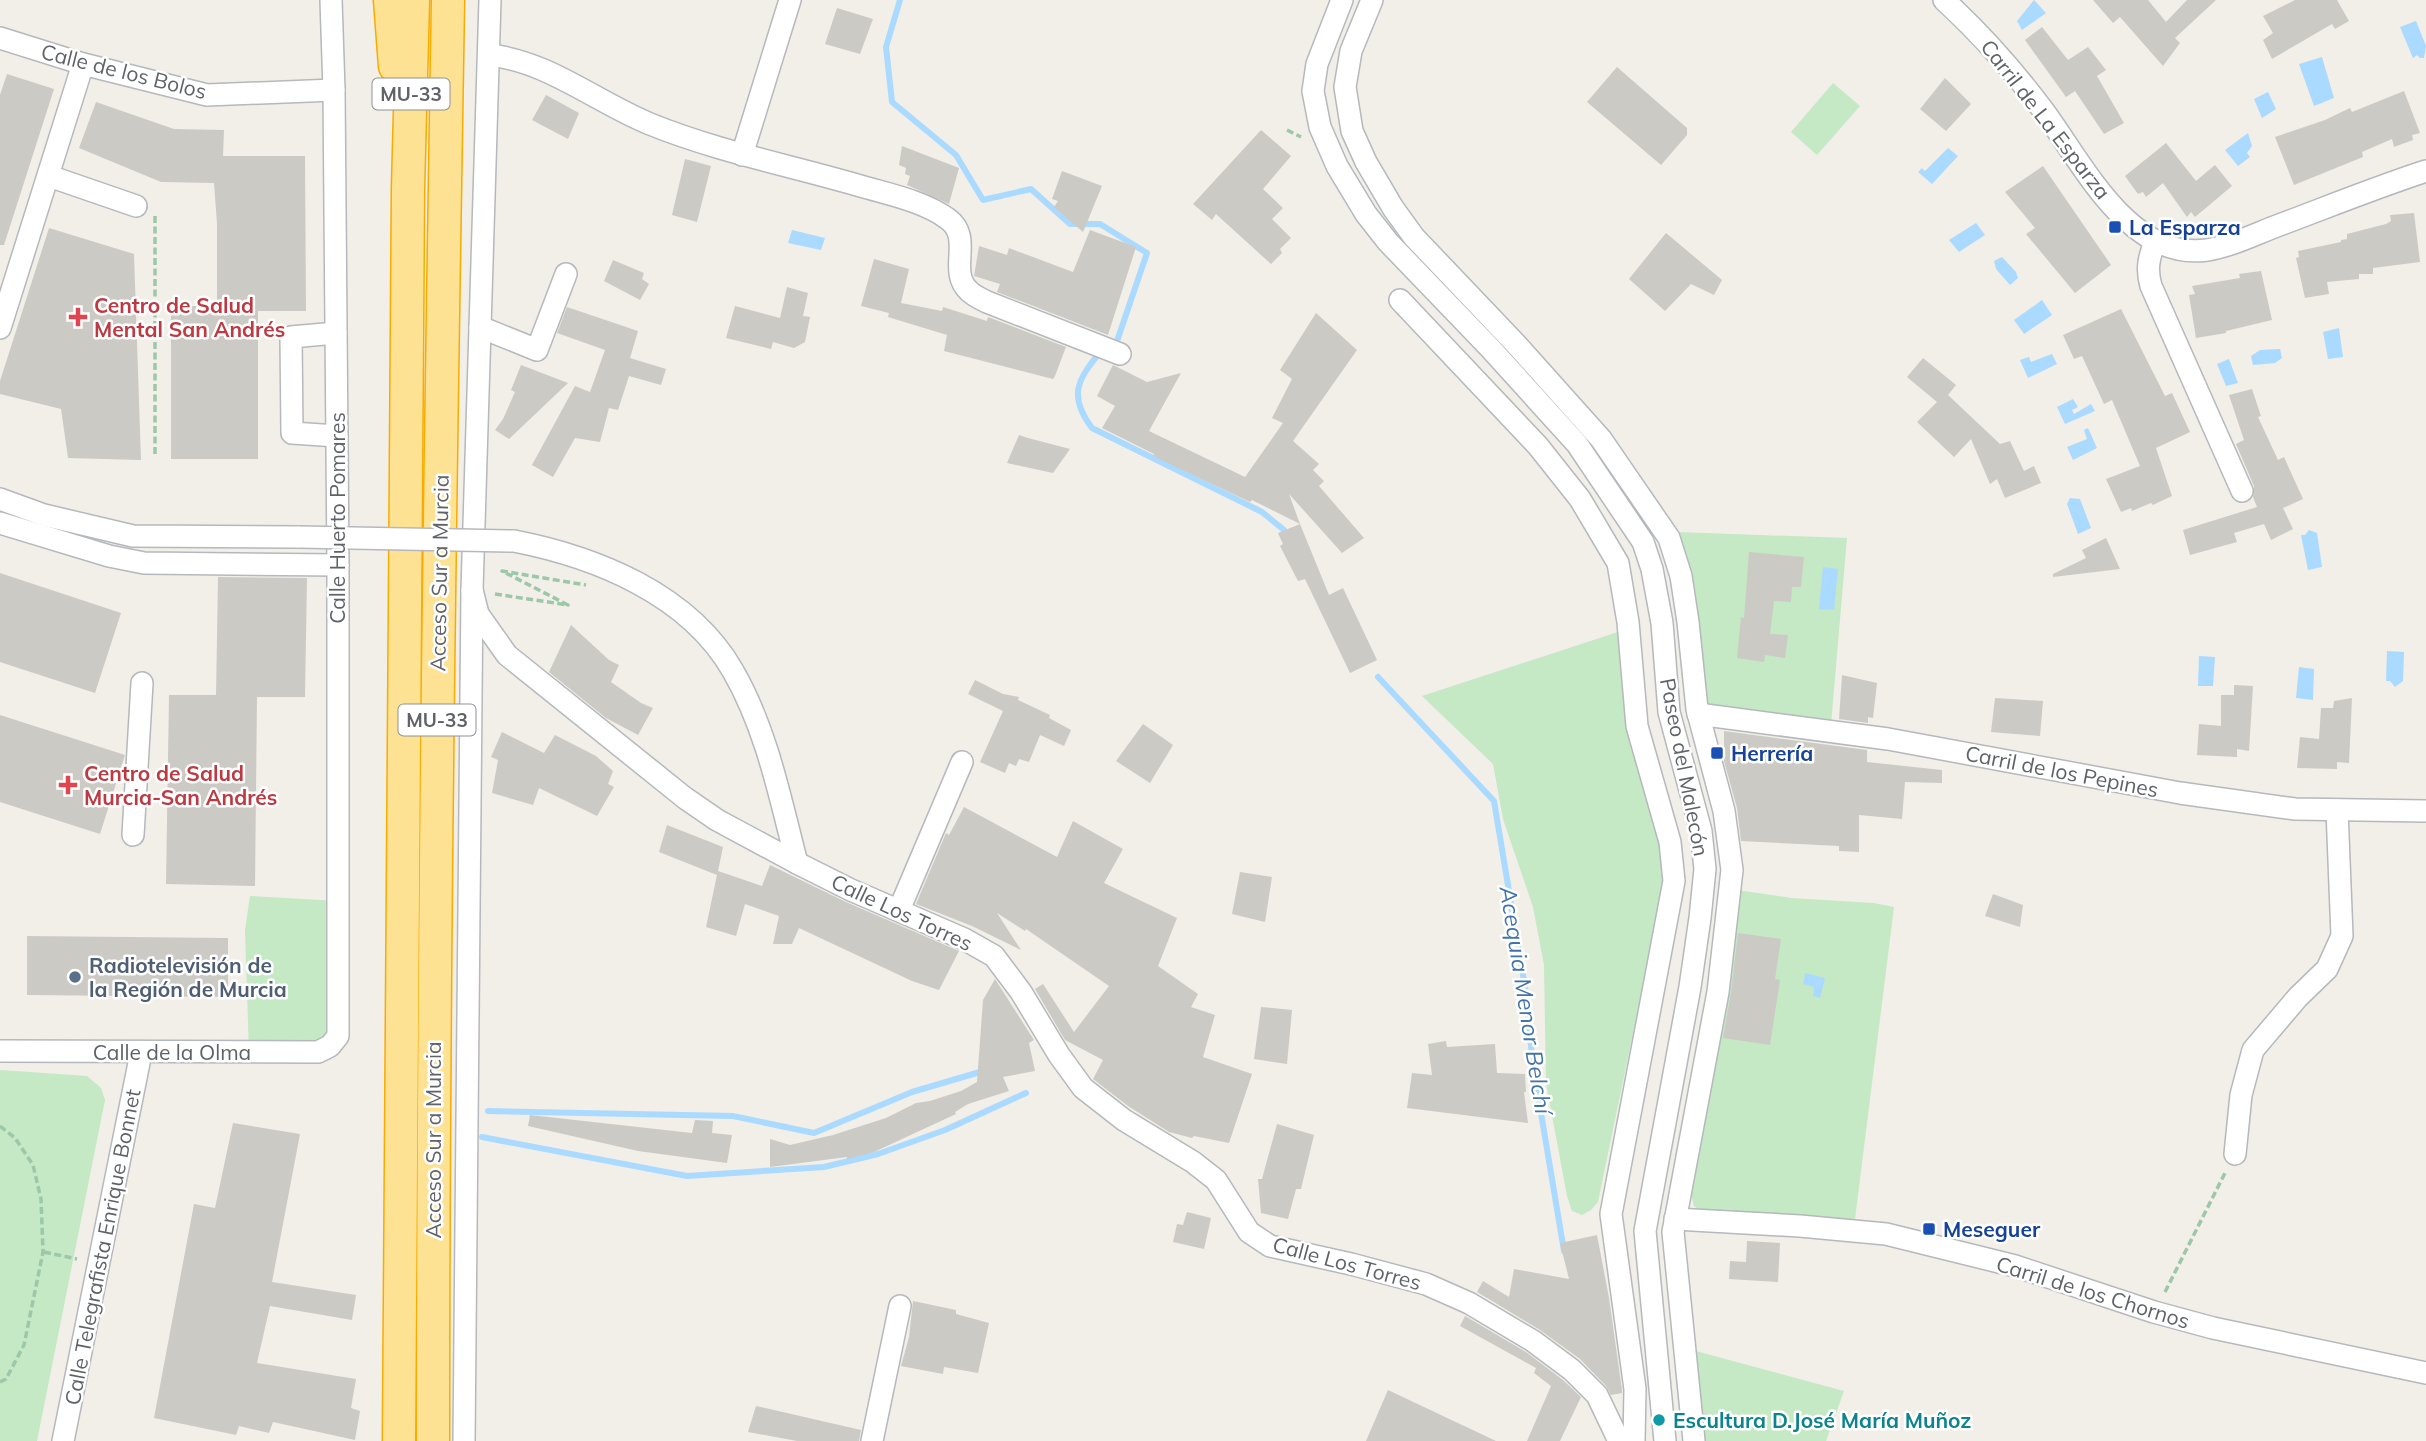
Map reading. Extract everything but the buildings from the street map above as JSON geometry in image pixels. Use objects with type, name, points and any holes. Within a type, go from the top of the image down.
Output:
[{"type":"highway","points":[[390,0],[390,29],[408,189]]},
{"type":"highway","name":"Acceso Sur a Murcia","points":[[399,1441],[408,189],[413,0]]},
{"type":"highway","name":"Acceso Sur a Murcia","points":[[433,1441],[433,1091],[439,499],[449,0]]},
{"type":"street","name":"Calle Huerto Pomares","points":[[331,0],[338,565],[338,1036]]},
{"type":"street","points":[[464,1441],[472,590],[490,0]]},
{"type":"street","points":[[743,155],[790,0]]},
{"type":"street","name":"Paseo del Malecón","points":[[1342,0],[1317,64],[1313,91],[1320,127],[1337,166],[1366,214],[1388,242],[1577,444],[1643,542],[1652,569],[1661,623],[1669,712],[1699,822],[1705,869],[1690,987],[1645,1231],[1665,1441]]},
{"type":"street","points":[[1372,0],[1351,51],[1346,77],[1348,113],[1359,148],[1401,220],[1588,423],[1669,538],[1679,565],[1698,714],[1728,830],[1731,885],[1718,992],[1675,1219],[1675,1262],[1694,1441]]},
{"type":"street","name":"Carril de La Esparza","points":[[1944,0],[1997,52],[2043,110],[2086,172],[2126,220],[2155,242],[2178,250],[2218,248],[2426,171]]},
{"type":"street","name":"Calle de los Bolos","points":[[0,38],[83,64],[207,94],[334,90]]},
{"type":"street","points":[[489,55],[513,58],[533,65],[648,124],[694,141],[821,174],[930,208],[948,219],[960,232],[960,279],[971,293],[987,302],[1120,354]]},
{"type":"street","points":[[0,328],[83,64]]},
{"type":"street","points":[[49,176],[136,206]]},
{"type":"street","points":[[2155,242],[2149,256],[2147,274],[2151,286],[2242,491]]},
{"type":"street","points":[[480,327],[537,350],[566,274]]},
{"type":"street","points":[[1401,300],[1538,446],[1580,499],[1618,563],[1628,622],[1637,726],[1670,842],[1674,881],[1611,1214],[1635,1389],[1634,1441]]},
{"type":"street","points":[[336,332],[291,337],[291,364],[292,433],[337,436]]},
{"type":"street","points":[[0,499],[44,514],[133,536],[514,541],[554,549],[612,570],[668,603],[691,621],[714,645],[732,670],[750,706],[769,755],[797,863]]},
{"type":"street","points":[[0,523],[109,556],[144,563],[338,565]]},
{"type":"street","name":"Calle Los Torres","points":[[472,590],[478,614],[507,656],[685,798],[717,820],[797,863],[964,939],[993,956],[1021,992],[1059,1055],[1083,1088],[1124,1119],[1194,1162],[1216,1180],[1249,1232],[1270,1246],[1426,1284],[1469,1303],[1533,1341],[1572,1370],[1597,1395],[1619,1441]]},
{"type":"street","points":[[471,683],[476,667],[486,656],[492,653],[507,656]]},
{"type":"street","points":[[133,835],[142,683]]},
{"type":"street","name":"Carril de los Pepines","points":[[1698,714],[1888,739],[2180,793],[2295,809],[2426,811]]},
{"type":"street","points":[[899,910],[962,762]]},
{"type":"street","points":[[2235,1154],[2241,1095],[2253,1051],[2290,1006],[2327,969],[2342,936],[2337,810]]},
{"type":"street","name":"Calle de la Olma","points":[[0,1051],[318,1052],[330,1046],[338,1036]]},
{"type":"street","name":"Calle Telegrafista Enrique Bonnet","points":[[63,1441],[141,1053]]},
{"type":"street","name":"Carril de los Chornos","points":[[1675,1219],[1886,1234],[2015,1266],[2154,1312],[2213,1328],[2426,1373]]},
{"type":"street","points":[[872,1441],[900,1306]]},
{"type":"street","points":[[1597,1395],[1621,1404],[1631,1400],[1635,1389]]},
{"type":"path","points":[[1287,130],[1307,140]]},
{"type":"path","points":[[136,206],[155,214],[155,456]]},
{"type":"path","points":[[472,590],[568,605],[502,571],[604,589],[612,570]]},
{"type":"path","points":[[0,1126],[15,1138],[33,1165],[41,1199],[43,1252],[24,1345],[5,1379],[0,1382]]},
{"type":"path","points":[[2154,1312],[2235,1154]]},
{"type":"path","points":[[43,1252],[100,1263]]},
{"type":"green space","points":[[1833,83],[1860,106],[1817,155],[1791,132]]},
{"type":"green space","points":[[1676,532],[1847,538],[1831,724],[1706,706]]},
{"type":"green space","points":[[1621,631],[1662,842],[1664,883],[1598,1202],[1582,1215],[1572,1211],[1567,1196],[1546,1083],[1544,965],[1533,907],[1503,819],[1493,764],[1422,696]]},
{"type":"green space","points":[[1737,890],[1791,898],[1874,903],[1894,907],[1855,1219],[1711,1218],[1694,1206],[1691,1194]]},
{"type":"green space","points":[[250,896],[338,901],[330,1046],[249,1053],[245,930]]},
{"type":"green space","points":[[0,1070],[87,1076],[101,1088],[105,1100],[37,1441],[0,1441]]},
{"type":"green space","points":[[1692,1350],[1844,1391],[1826,1441],[1701,1441]]},
{"type":"water","points":[[2034,0],[2046,13],[2022,30],[2017,21]]},
{"type":"water","points":[[2416,21],[2426,46],[2424,58],[2417,55],[2413,58],[2400,27]]},
{"type":"water","points":[[2322,57],[2334,98],[2314,106],[2299,64]]},
{"type":"water","points":[[2268,92],[2276,109],[2262,118],[2254,99]]},
{"type":"water","points":[[2248,133],[2252,146],[2247,153],[2250,157],[2238,166],[2225,150]]},
{"type":"water","points":[[1948,148],[1958,156],[1932,184],[1918,172],[1922,168],[1925,171]]},
{"type":"water","points":[[1976,223],[1985,235],[1959,252],[1949,240]]},
{"type":"water","points":[[792,230],[825,238],[821,250],[788,243]]},
{"type":"water","points":[[2002,257],[2018,278],[2010,285],[1996,269],[1994,261]]},
{"type":"water","points":[[2042,300],[2052,315],[2024,334],[2014,320]]},
{"type":"water","points":[[2339,328],[2343,357],[2328,359],[2323,332]]},
{"type":"water","points":[[2280,349],[2282,358],[2275,363],[2253,365],[2251,356],[2260,350]]},
{"type":"water","points":[[2052,354],[2057,364],[2028,378],[2020,360],[2029,357],[2031,362]]},
{"type":"water","points":[[2229,359],[2238,383],[2226,386],[2217,364]]},
{"type":"water","points":[[2073,399],[2078,407],[2072,410],[2074,414],[2091,404],[2095,411],[2065,424],[2057,407]]},
{"type":"water","points":[[2088,428],[2097,448],[2073,460],[2067,447],[2087,439],[2084,430]]},
{"type":"water","points":[[2070,498],[2080,499],[2091,528],[2078,534],[2067,504]]},
{"type":"water","points":[[2309,530],[2317,533],[2322,567],[2308,570],[2301,535],[2305,535]]},
{"type":"water","points":[[1823,567],[1838,569],[1834,610],[1819,609]]},
{"type":"water","points":[[2387,651],[2404,652],[2403,681],[2395,687],[2390,681],[2386,681]]},
{"type":"water","points":[[2199,656],[2215,657],[2213,686],[2198,686]]},
{"type":"water","points":[[2299,667],[2314,669],[2313,700],[2296,698]]},
{"type":"water","points":[[1805,973],[1825,978],[1820,998],[1813,996],[1814,987],[1803,984]]},
{"type":"waterway","name":"Acequia Menor Belchí","points":[[900,0],[886,47],[892,102],[956,155],[983,200],[1031,189],[1070,224],[1100,224],[1147,253],[1115,347]]},
{"type":"waterway","name":"Acequia Menor Belchí","points":[[1101,351],[1086,371],[1078,388],[1080,407],[1092,428],[1262,512],[1284,530]]},
{"type":"waterway","name":"Acequia Menor Belchí","points":[[1378,677],[1494,801],[1564,1251]]},
{"type":"waterway","points":[[488,1111],[733,1116],[814,1133],[912,1092],[980,1072]]},
{"type":"waterway","points":[[482,1137],[687,1176],[824,1167],[878,1154],[945,1130],[1026,1093]]},
{"type":"place","name":"La Esparza","points":[[2115,227]]},
{"type":"place","name":"Centro de Salud Mental San Andrés","points":[[78,317]]},
{"type":"place","name":"Herrería","points":[[1717,753]]},
{"type":"place","name":"Centro de Salud Murcia-San Andrés","points":[[68,785]]},
{"type":"place","name":"Radiotelevisión de la Región de Murcia","points":[[75,977]]},
{"type":"place","name":"Meseguer","points":[[1929,1229]]},
{"type":"place","name":"Escultura D.José María Muñoz","points":[[1659,1420]]}]
